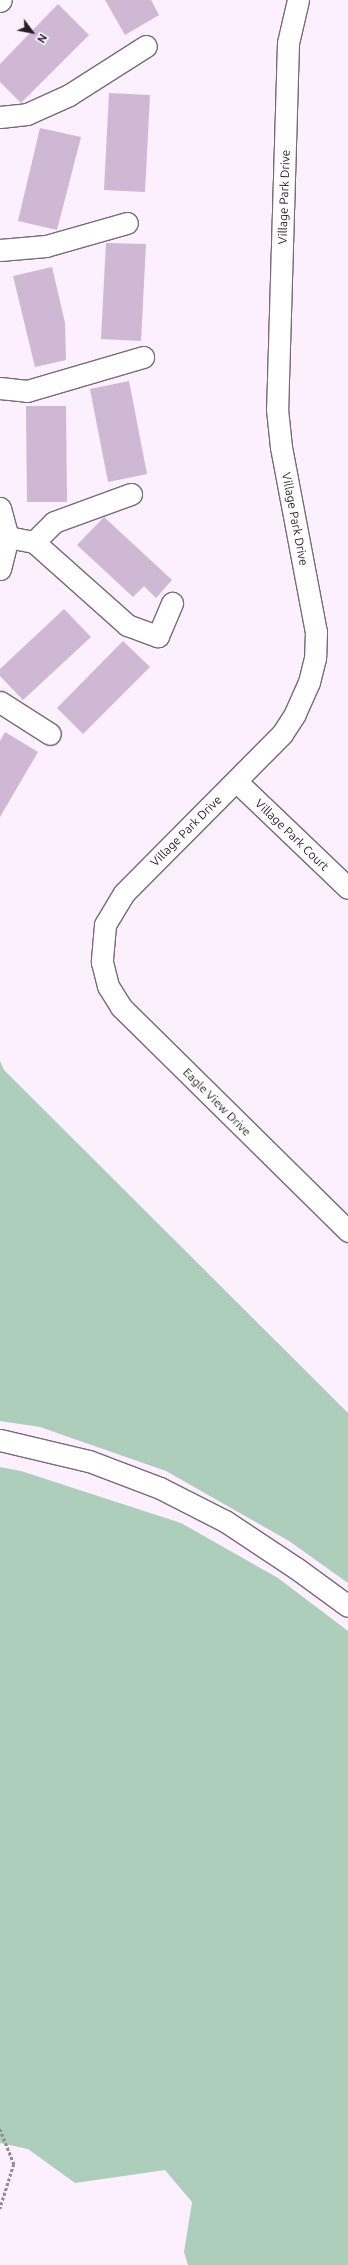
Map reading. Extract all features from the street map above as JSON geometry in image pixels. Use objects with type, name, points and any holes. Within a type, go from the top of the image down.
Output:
[{"type":"street","name":"Village Park Drive","points":[[102,962],[105,925],[124,893],[282,734],[295,714],[309,682],[314,658],[316,632],[280,447],[278,408],[288,43],[298,0]]},
{"type":"street","points":[[0,117],[27,114],[69,95],[146,46]]},
{"type":"street","points":[[0,250],[46,246],[127,222]]},
{"type":"street","points":[[0,388],[27,391],[143,357]]},
{"type":"street","points":[[34,542],[54,522],[132,494]]},
{"type":"street","points":[[0,508],[8,537],[0,569]]},
{"type":"street","points":[[8,537],[34,542],[127,625],[158,636],[172,603]]},
{"type":"street","points":[[0,702],[50,734]]},
{"type":"street","name":"Village Park Court","points":[[236,781],[348,888]]},
{"type":"street","name":"Eagle View Drive","points":[[102,962],[108,986],[121,1006],[348,1231]]},
{"type":"street","points":[[0,1440],[89,1461],[160,1488],[225,1521],[296,1568],[348,1606]]},
{"type":"path","points":[[0,2129],[14,2164],[0,2209]]},
{"type":"green space","points":[[0,1061],[4,1070],[348,1413],[348,1583],[289,1541],[166,1471],[40,1427],[0,1421]]},
{"type":"green space","points":[[0,1467],[21,1471],[181,1523],[278,1578],[348,1631],[348,2265],[188,2265],[184,2252],[192,2202],[165,2170],[75,2183],[28,2149],[0,2143]]},
{"type":"building","points":[[105,0],[151,0],[159,15],[125,35]]},
{"type":"building","points":[[58,4],[89,35],[21,103],[0,82],[0,64]]},
{"type":"building","points":[[109,93],[150,95],[145,192],[104,190]]},
{"type":"building","points":[[40,128],[81,137],[57,230],[18,221]]},
{"type":"building","points":[[106,243],[146,244],[141,341],[101,339]]},
{"type":"building","points":[[52,267],[65,323],[66,360],[35,367],[13,276]]},
{"type":"building","points":[[129,381],[147,474],[108,482],[90,389]]},
{"type":"building","points":[[26,406],[66,406],[67,502],[27,502]]},
{"type":"building","points":[[104,517],[172,580],[156,598],[144,586],[133,597],[77,545]]},
{"type":"building","points":[[64,609],[91,637],[23,700],[0,676],[0,669]]},
{"type":"building","points":[[123,641],[150,667],[83,734],[57,708]]},
{"type":"building","points":[[5,732],[38,752],[0,817],[0,741]]}]
